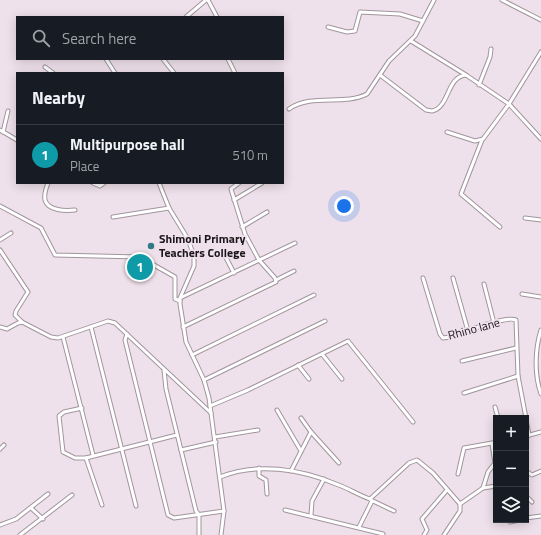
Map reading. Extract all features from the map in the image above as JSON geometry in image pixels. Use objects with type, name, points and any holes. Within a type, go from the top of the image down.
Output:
[{"type":"street","points":[[187,16],[207,0],[216,16]]},
{"type":"street","points":[[289,109],[320,99],[344,99],[364,96],[369,92],[389,62],[410,41],[434,0]]},
{"type":"street","points":[[502,0],[541,20]]},
{"type":"street","points":[[510,4],[512,0]]},
{"type":"street","points":[[328,27],[347,32],[355,31],[360,12],[400,14],[423,20]]},
{"type":"street","points":[[410,41],[466,75],[509,104],[541,138]]},
{"type":"street","points":[[479,85],[490,57],[491,49]]},
{"type":"street","points":[[500,227],[461,194],[482,140],[509,104],[541,52]]},
{"type":"street","points":[[107,60],[114,72]]},
{"type":"street","points":[[164,60],[173,72]]},
{"type":"street","points":[[228,60],[234,72]]},
{"type":"street","points":[[45,67],[52,72]]},
{"type":"street","points":[[380,75],[426,110],[432,111],[438,108],[455,80],[466,75]]},
{"type":"street","points":[[8,110],[2,131],[16,139]]},
{"type":"street","points":[[447,132],[475,140],[482,140]]},
{"type":"street","points":[[48,184],[45,198],[47,204],[59,210],[75,210]]},
{"type":"street","points":[[159,184],[169,208],[188,239],[194,256],[194,266],[180,300],[186,342],[204,380],[210,406],[224,511],[221,535]]},
{"type":"street","points":[[238,184],[231,189],[242,227],[259,260],[276,280]]},
{"type":"street","points":[[234,200],[260,184]]},
{"type":"street","points":[[0,206],[41,228],[55,254],[137,257],[151,262],[175,276],[175,299],[180,300],[295,243]]},
{"type":"street","points":[[113,217],[169,208]]},
{"type":"street","points":[[242,227],[267,212]]},
{"type":"street","points":[[525,218],[541,220]]},
{"type":"street","points":[[0,240],[11,233]]},
{"type":"street","points":[[0,250],[28,292],[16,311],[16,315],[22,322],[51,337],[64,337],[91,327],[112,322],[127,334],[211,413]]},
{"type":"street","points":[[223,252],[234,273]]},
{"type":"street","points":[[183,327],[274,283],[276,280],[294,271]]},
{"type":"street","name":"Rhino lane","points":[[423,278],[441,336],[450,337],[513,318],[516,320],[518,376],[525,415]]},
{"type":"street","points":[[453,278],[468,331]]},
{"type":"street","points":[[484,284],[494,323]]},
{"type":"street","points":[[522,294],[541,297]]},
{"type":"street","points":[[192,354],[314,295]]},
{"type":"street","points":[[204,380],[325,321]]},
{"type":"street","points":[[0,327],[7,329],[18,322],[22,322]]},
{"type":"street","points":[[91,327],[136,506]]},
{"type":"street","points":[[541,330],[536,354],[538,383],[541,394]]},
{"type":"street","points":[[127,334],[125,340],[168,515],[172,518],[224,511]]},
{"type":"street","points":[[64,337],[93,455]]},
{"type":"street","points":[[210,406],[248,390],[346,342],[349,342],[413,422]]},
{"type":"street","points":[[462,361],[516,348]]},
{"type":"street","points":[[322,354],[342,379]]},
{"type":"street","points":[[298,365],[308,379]]},
{"type":"street","points":[[164,370],[163,377],[199,515],[199,535]]},
{"type":"street","points":[[464,393],[518,376]]},
{"type":"street","points":[[495,407],[497,415]]},
{"type":"street","points":[[82,408],[62,413],[59,420],[64,452],[75,458],[86,458],[177,435]]},
{"type":"street","points":[[277,410],[301,451]]},
{"type":"street","points":[[301,418],[311,432],[339,463]]},
{"type":"street","points":[[215,437],[258,430]]},
{"type":"street","points":[[291,471],[311,432]]},
{"type":"street","points":[[529,436],[541,432]]},
{"type":"street","points":[[181,450],[216,442]]},
{"type":"street","points":[[458,474],[464,448],[492,443],[493,451]]},
{"type":"street","points":[[0,449],[4,445]]},
{"type":"street","points":[[86,458],[102,505]]},
{"type":"street","points":[[358,527],[371,500],[409,463],[415,460],[424,465],[460,504],[460,511],[444,535]]},
{"type":"street","points":[[483,488],[488,472],[493,466]]},
{"type":"street","points":[[220,477],[242,470],[259,468],[291,471],[324,479],[394,511]]},
{"type":"street","points":[[259,468],[259,476],[266,480],[267,494]]},
{"type":"street","points":[[529,473],[532,475],[541,471]]},
{"type":"street","points":[[311,515],[313,500],[324,479]]},
{"type":"street","points":[[460,504],[483,488],[493,486]]},
{"type":"street","points":[[424,535],[427,530],[422,519],[448,490]]},
{"type":"street","points":[[0,525],[16,519],[48,494]]},
{"type":"street","points":[[20,535],[43,519],[72,495]]},
{"type":"street","points":[[529,499],[532,502]]},
{"type":"street","points":[[32,508],[43,519]]},
{"type":"street","points":[[285,510],[311,515],[383,534]]},
{"type":"street","points":[[529,518],[541,516]]},
{"type":"place","name":"Shimoni Primary Teachers College","points":[[151,246]]},
{"type":"place","name":"Multipurpose hall","points":[[140,267]]}]
